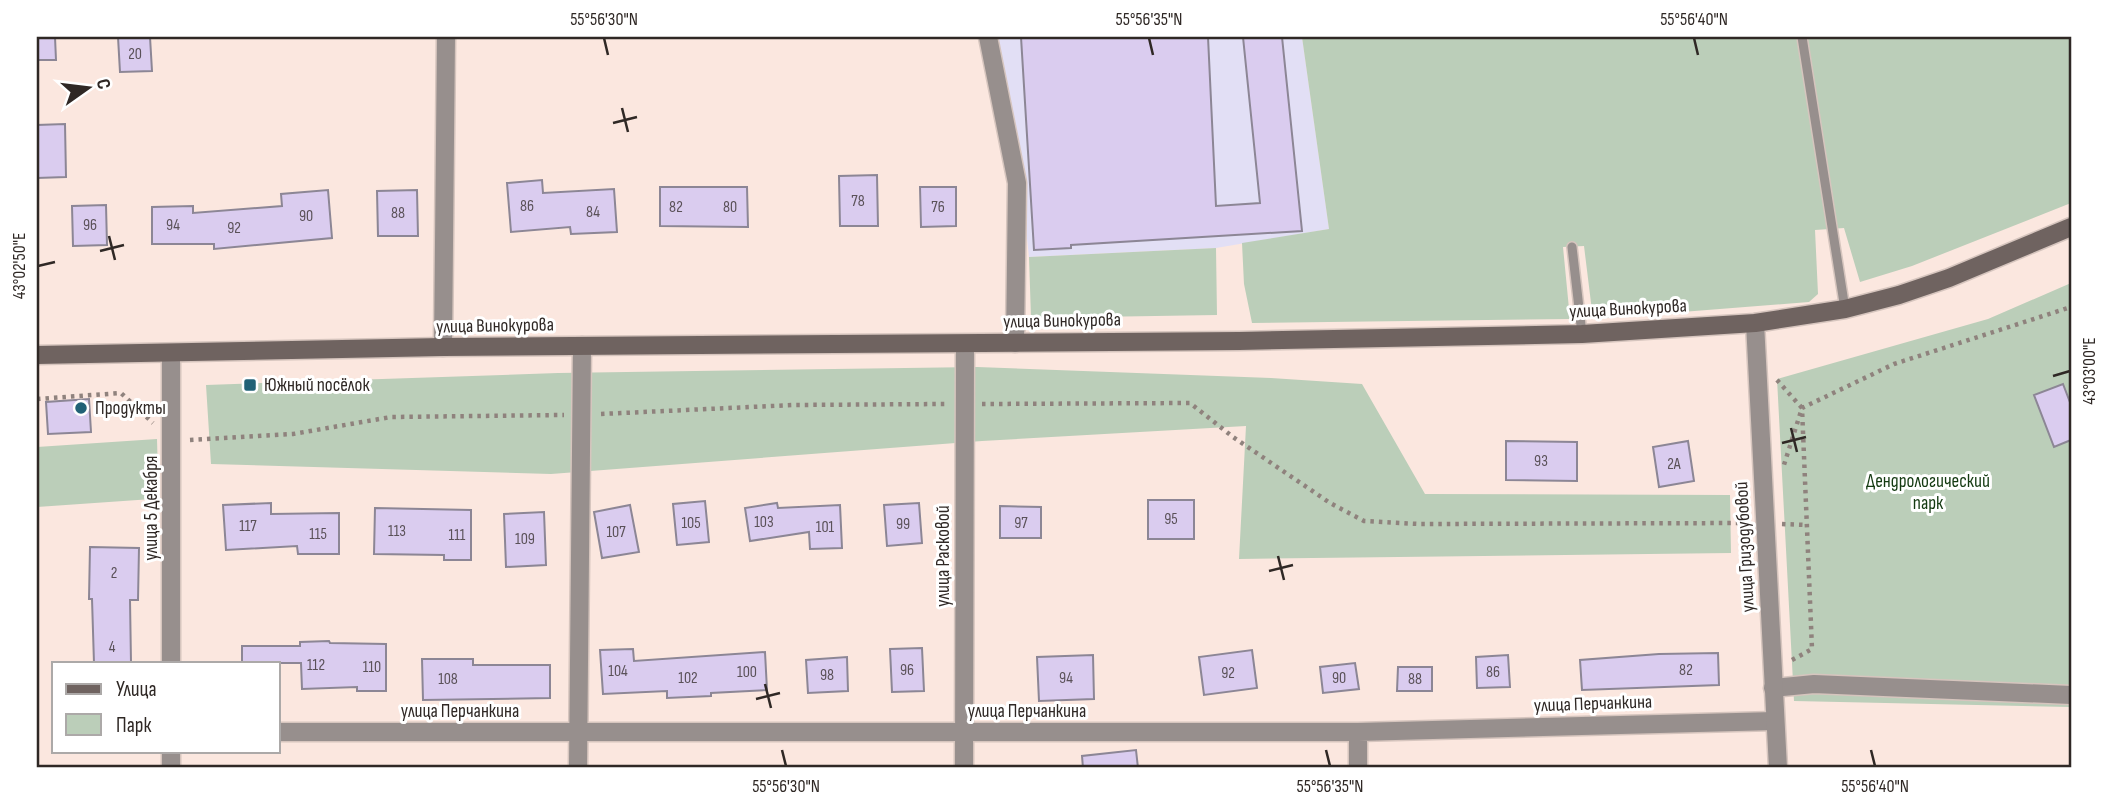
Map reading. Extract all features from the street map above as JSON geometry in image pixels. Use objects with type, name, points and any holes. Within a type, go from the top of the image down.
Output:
[{"type":"main road","name":"улица Винокурова","points":[[37,355],[443,347],[965,344],[1582,334],[1755,323],[1845,309],[1949,278],[2071,227]]},
{"type":"street","points":[[443,347],[446,37]]},
{"type":"street","points":[[988,37],[1017,183],[1015,342]]},
{"type":"street","name":"улица Гризодубовой","points":[[1755,323],[1778,768]]},
{"type":"street","name":"улица Расковой","points":[[964,768],[965,344]]},
{"type":"street","points":[[578,768],[582,346]]},
{"type":"street","name":"улица 5 Декабря","points":[[171,354],[171,662]]},
{"type":"street","points":[[1773,679],[1814,684],[2071,695]]},
{"type":"street","name":"улица Перчанкина","points":[[280,732],[1358,732],[1775,721]]},
{"type":"street","points":[[1358,732],[1358,768]]},
{"type":"lane","points":[[1802,37],[1845,309]]},
{"type":"lane","points":[[1572,247],[1582,334]]},
{"type":"path","points":[[1773,679],[1812,649],[1802,408],[1894,364],[2071,307]]},
{"type":"path","points":[[37,400],[121,393],[172,441],[293,433],[391,417],[582,415],[793,405],[1190,403],[1233,437],[1330,503],[1364,521],[1419,524],[1689,522],[1806,525]]},
{"type":"shaded area","points":[[992,37],[1302,37],[1329,229],[1216,248],[1029,257],[1022,192]]},
{"type":"green space","points":[[1302,37],[2071,37],[2071,203],[1912,266],[1860,282],[1844,228],[1815,230],[1818,294],[1809,302],[1593,319],[1584,246],[1563,247],[1570,319],[1252,323],[1244,284],[1242,243],[1329,229]]},
{"type":"green space","points":[[1216,248],[1217,315],[1031,318],[1029,257]]},
{"type":"green space","name":"Дендрологический парк","points":[[2071,283],[2071,707],[1794,701],[1777,379],[1988,319]]},
{"type":"green space","points":[[977,367],[1362,384],[1425,494],[1730,495],[1731,553],[1239,559],[1246,426],[982,441],[551,474],[211,464],[206,385],[558,373]]},
{"type":"green space","points":[[157,439],[158,476],[152,499],[37,507],[37,447]]},
{"type":"building","points":[[37,37],[55,37],[56,60],[37,60]]},
{"type":"building","points":[[118,37],[150,37],[152,71],[120,72]]},
{"type":"building","points":[[1021,37],[1208,37],[1216,206],[1260,203],[1243,37],[1282,37],[1302,231],[1071,245],[1071,248],[1034,250]]},
{"type":"building","points":[[65,124],[66,177],[37,178],[37,125]]},
{"type":"building","points":[[877,175],[878,226],[840,226],[839,176]]},
{"type":"building","points":[[542,180],[543,193],[614,189],[617,232],[571,234],[570,227],[511,232],[507,183]]},
{"type":"building","points":[[660,187],[747,187],[748,227],[660,226]]},
{"type":"building","points":[[920,187],[956,187],[956,226],[921,227]]},
{"type":"building","points":[[328,190],[332,238],[214,249],[214,244],[152,244],[152,207],[193,206],[193,213],[282,206],[281,194]]},
{"type":"building","points":[[417,190],[418,236],[378,236],[377,191]]},
{"type":"building","points":[[106,205],[107,245],[73,246],[72,206]]},
{"type":"building","points":[[2063,384],[2071,405],[2071,440],[2054,447],[2034,395]]},
{"type":"building","points":[[89,399],[91,432],[48,434],[46,402]]},
{"type":"building","points":[[1506,441],[1577,442],[1577,481],[1506,480]]},
{"type":"building","points":[[1688,441],[1694,481],[1659,487],[1653,447]]},
{"type":"building","points":[[1148,500],[1194,500],[1194,539],[1148,539]]},
{"type":"building","points":[[705,501],[709,542],[677,545],[673,504]]},
{"type":"building","points":[[271,503],[271,514],[339,513],[339,554],[298,554],[297,546],[226,550],[223,505]]},
{"type":"building","points":[[777,503],[778,508],[840,505],[842,548],[810,549],[809,532],[750,541],[745,508]]},
{"type":"building","points":[[919,503],[922,543],[887,546],[884,505]]},
{"type":"building","points":[[630,505],[639,552],[602,558],[594,512]]},
{"type":"building","points":[[1000,506],[1041,507],[1041,538],[1000,538]]},
{"type":"building","points":[[375,508],[471,510],[471,560],[444,560],[444,555],[374,554]]},
{"type":"building","points":[[544,512],[546,565],[506,567],[504,514]]},
{"type":"building","points":[[90,547],[139,548],[138,600],[130,600],[131,662],[94,662],[92,599],[89,599]]},
{"type":"building","points":[[300,642],[386,644],[386,691],[357,691],[357,687],[302,689],[301,663],[242,662],[242,646],[300,646]]},
{"type":"building","points":[[922,648],[924,691],[892,692],[890,649]]},
{"type":"building","points":[[633,649],[634,661],[765,652],[767,690],[667,698],[667,691],[603,694],[600,650]]},
{"type":"building","points":[[1252,650],[1257,688],[1204,695],[1199,657]]},
{"type":"building","points":[[1718,653],[1719,685],[1582,690],[1580,660]]},
{"type":"building","points":[[1093,655],[1094,699],[1039,701],[1037,657]]},
{"type":"building","points":[[1508,655],[1510,687],[1477,688],[1476,657]]},
{"type":"building","points":[[847,657],[848,691],[808,693],[806,660]]},
{"type":"building","points":[[422,659],[473,659],[473,665],[550,665],[550,698],[423,700]]},
{"type":"building","points":[[1355,663],[1359,689],[1323,693],[1320,667]]},
{"type":"building","points":[[1398,667],[1432,667],[1432,691],[1397,691]]},
{"type":"building","points":[[1136,750],[1138,768],[1083,768],[1082,756]]},
{"type":"place","name":"Южный посёлок","points":[[250,385]]},
{"type":"place","name":"Продукты","points":[[81,408]]}]
